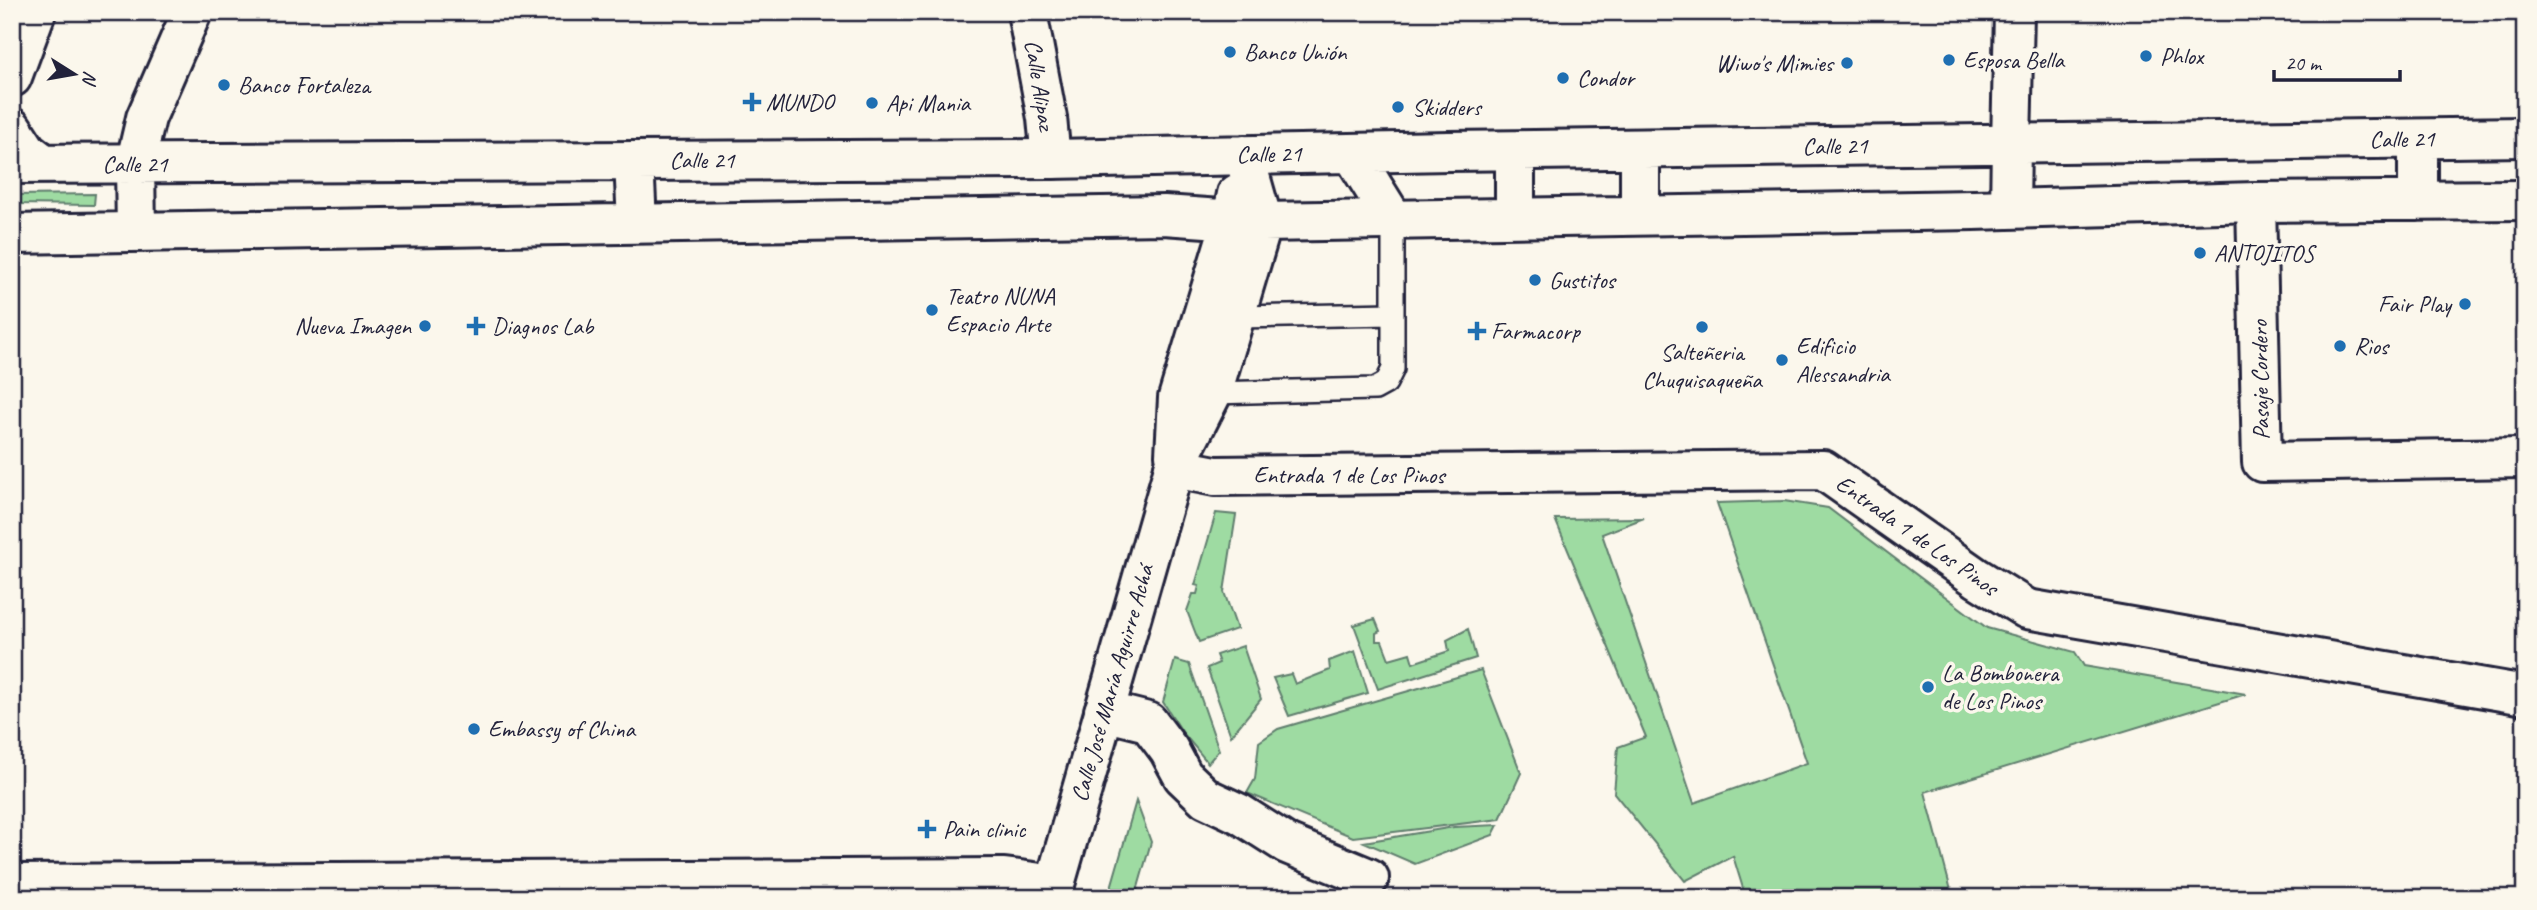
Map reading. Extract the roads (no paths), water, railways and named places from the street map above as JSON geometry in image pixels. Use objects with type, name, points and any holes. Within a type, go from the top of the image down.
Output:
[{"type":"main road","points":[[12,77],[36,12]]},
{"type":"main road","points":[[136,232],[135,165],[146,118],[192,12]]},
{"type":"main road","name":"Calle Alipaz","points":[[1027,12],[1047,118],[1053,218]]},
{"type":"main road","points":[[2010,209],[2014,12]]},
{"type":"main road","points":[[12,128],[27,151],[28,164]]},
{"type":"main road","name":"Calle 21","points":[[28,164],[1051,159],[2525,137]]},
{"type":"main road","points":[[2418,139],[2418,201]]},
{"type":"main road","points":[[2255,141],[2256,202]]},
{"type":"main road","points":[[1640,149],[1640,214]]},
{"type":"main road","points":[[1515,151],[1515,216]]},
{"type":"main road","points":[[1352,153],[1393,219]]},
{"type":"main road","points":[[1244,155],[1247,220]]},
{"type":"main road","points":[[634,161],[637,223]]},
{"type":"main road","points":[[12,234],[1164,215],[1247,220],[1393,219],[2010,209],[2256,202],[2525,200]]},
{"type":"main road","name":"Pasaje Cordero","points":[[2256,202],[2262,462],[2525,458]]},
{"type":"main road","name":"Calle José María Aguirre Achá","points":[[1053,891],[1174,468],[1212,393],[1234,317],[1247,220]]},
{"type":"main road","name":"Calle José María Aguirre Achá","points":[[1174,468],[1178,398],[1247,220]]},
{"type":"main road","name":"Entrada 1 de Los Pinos","points":[[1174,468],[1216,475],[1823,470],[1977,578],[2027,609],[2525,695]]},
{"type":"main road","points":[[1104,711],[1148,722],[1169,750],[1183,776],[1206,798],[1240,814],[1287,844],[1369,878]]},
{"type":"main road","points":[[12,884],[1004,878],[1053,891]]},
{"type":"lane","points":[[1212,393],[1375,389],[1386,383],[1393,369],[1393,219]]},
{"type":"lane","points":[[1234,317],[1393,314]]},
{"type":"place","name":"Banco Unión","points":[[1230,52]]},
{"type":"place","name":"Phlox","points":[[2146,56]]},
{"type":"place","name":"Esposa Bella","points":[[1949,60]]},
{"type":"place","name":"Wiwo's Mimies","points":[[1847,63]]},
{"type":"place","name":"Condor","points":[[1563,78]]},
{"type":"place","name":"Banco Fortaleza","points":[[224,85]]},
{"type":"place","name":"MUNDO","points":[[752,102]]},
{"type":"place","name":"Api Mania","points":[[872,103]]},
{"type":"place","name":"Skidders","points":[[1398,107]]},
{"type":"place","name":"ANTOJITOS","points":[[2200,253]]},
{"type":"place","name":"Gustitos","points":[[1535,280]]},
{"type":"place","name":"Fair Play","points":[[2465,304]]},
{"type":"place","name":"Teatro NUNA Espacio Arte","points":[[932,310]]},
{"type":"place","name":"Nueva Imagen","points":[[425,326]]},
{"type":"place","name":"Diagnos Lab","points":[[476,326]]},
{"type":"place","name":"Salteñeria Chuquisaqueña","points":[[1702,327]]},
{"type":"place","name":"Farmacorp","points":[[1477,331]]},
{"type":"place","name":"Rìos","points":[[2340,346]]},
{"type":"place","name":"Edificio Alessandria","points":[[1782,360]]},
{"type":"place","name":"La Bombonera de Los Pinos","points":[[1928,687]]},
{"type":"place","name":"Embassy of China","points":[[474,729]]},
{"type":"place","name":"Pain clinic","points":[[927,829]]}]
